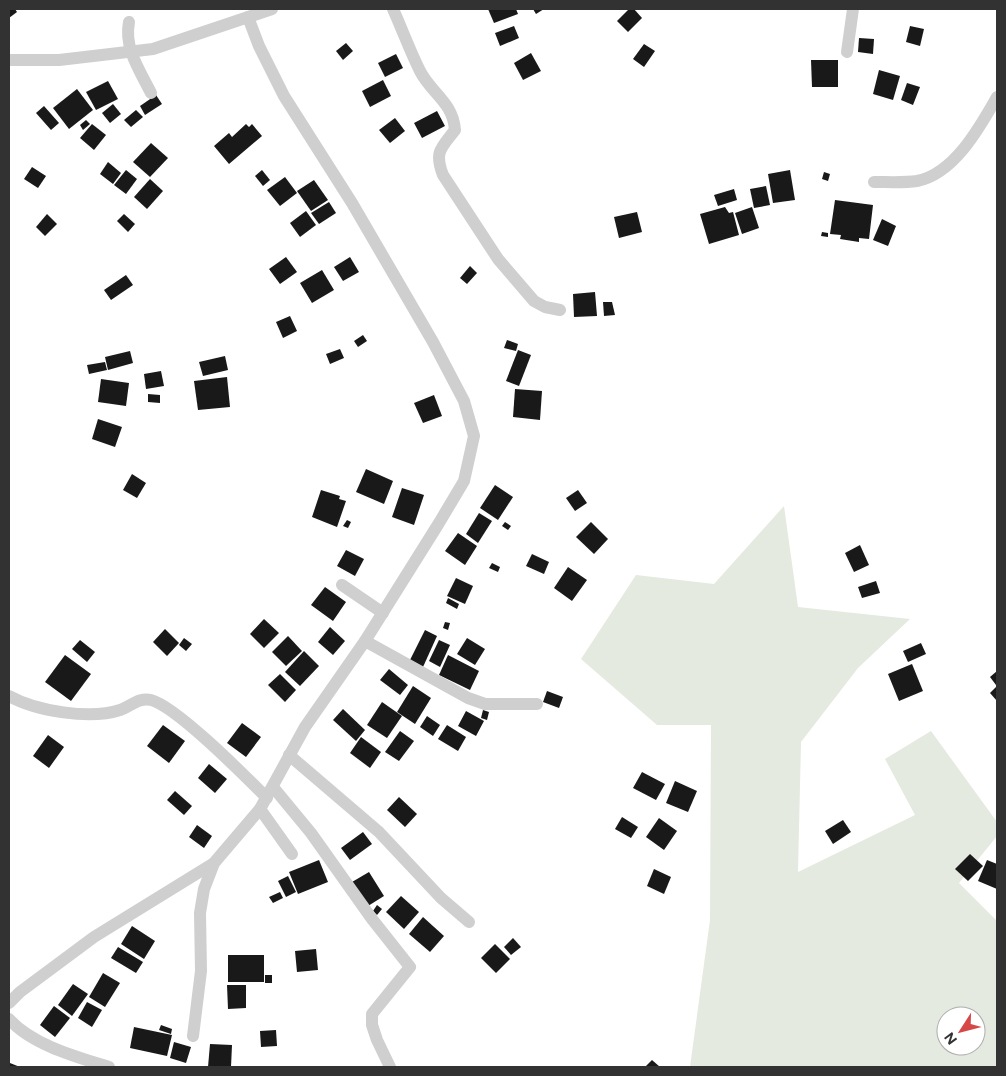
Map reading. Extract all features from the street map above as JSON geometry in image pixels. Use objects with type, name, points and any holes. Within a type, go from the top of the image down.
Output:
[{"type":"street","points":[[9,60],[59,60],[153,49],[255,13],[272,9]]},
{"type":"street","points":[[394,9],[420,71],[430,86],[444,99],[454,121],[455,130],[438,152],[438,163],[443,175],[498,259],[534,301],[546,307],[560,310]]},
{"type":"street","points":[[846,52],[853,9]]},
{"type":"street","points":[[9,1003],[20,992],[94,938],[214,863],[260,809],[305,727],[365,641],[464,481],[474,436],[464,401],[433,342],[352,203],[284,96],[259,46],[255,13]]},
{"type":"street","points":[[130,22],[127,34],[130,52],[151,92]]},
{"type":"street","points":[[874,182],[916,181],[931,176],[959,154],[977,133],[997,97]]},
{"type":"street","points":[[342,585],[383,613]]},
{"type":"street","points":[[365,641],[428,677],[476,701],[485,704],[537,704]]},
{"type":"street","points":[[9,696],[53,710],[96,715],[119,710],[143,699],[153,701],[199,734],[270,792],[311,833],[372,919],[410,967],[372,1014],[372,1025],[377,1040],[390,1067]]},
{"type":"street","points":[[288,755],[379,832],[441,898],[469,922]]},
{"type":"street","points":[[260,809],[292,854]]},
{"type":"street","points":[[193,1036],[202,971],[200,913],[204,889],[214,863]]},
{"type":"street","points":[[9,1019],[40,1042],[74,1056],[109,1067]]},
{"type":"shaded area","points":[[784,506],[798,607],[910,619],[858,668],[801,742],[798,872],[915,815],[885,759],[931,731],[997,822],[997,836],[959,883],[997,921],[997,1067],[690,1067],[710,920],[711,725],[657,725],[581,659],[636,575],[714,584]]},
{"type":"building","points":[[9,9],[15,9],[17,12],[9,18]]},
{"type":"building","points":[[488,9],[516,9],[518,14],[494,23]]},
{"type":"building","points":[[533,9],[544,9],[536,14]]},
{"type":"building","points":[[629,9],[634,9],[642,18],[628,32],[617,21]]},
{"type":"building","points":[[514,26],[519,38],[500,46],[495,33]]},
{"type":"building","points":[[910,26],[924,29],[920,46],[906,42]]},
{"type":"building","points":[[859,38],[874,39],[873,54],[858,52]]},
{"type":"building","points":[[346,43],[353,51],[343,60],[336,51]]},
{"type":"building","points":[[644,44],[655,51],[644,67],[633,59]]},
{"type":"building","points":[[531,53],[541,71],[523,80],[514,63]]},
{"type":"building","points":[[396,54],[403,68],[385,77],[378,63]]},
{"type":"building","points":[[811,60],[838,60],[838,87],[812,87]]},
{"type":"building","points":[[879,70],[900,76],[893,100],[873,94]]},
{"type":"building","points":[[383,80],[391,96],[370,107],[362,91]]},
{"type":"building","points":[[108,81],[118,99],[96,110],[86,92]]},
{"type":"building","points":[[907,83],[920,87],[913,105],[901,100]]},
{"type":"building","points":[[77,89],[93,110],[69,129],[53,108]]},
{"type":"building","points":[[156,95],[162,104],[145,115],[140,106]]},
{"type":"building","points":[[113,104],[121,114],[110,123],[102,113]]},
{"type":"building","points":[[44,106],[59,123],[51,130],[36,113]]},
{"type":"building","points":[[136,110],[143,117],[131,127],[124,120]]},
{"type":"building","points":[[437,111],[445,126],[422,138],[414,123]]},
{"type":"building","points":[[395,118],[405,131],[390,143],[379,130]]},
{"type":"building","points":[[86,120],[90,124],[83,130],[80,125]]},
{"type":"building","points":[[92,124],[106,135],[94,150],[80,138]]},
{"type":"building","points":[[246,124],[249,127],[252,124],[262,136],[229,164],[214,146],[229,133],[232,137]]},
{"type":"building","points":[[151,143],[168,158],[150,177],[133,162]]},
{"type":"building","points":[[108,162],[121,173],[113,184],[100,174]]},
{"type":"building","points":[[32,167],[46,176],[38,188],[24,179]]},
{"type":"building","points":[[126,170],[137,179],[126,194],[114,185]]},
{"type":"building","points":[[262,170],[270,180],[263,186],[255,176]]},
{"type":"building","points":[[790,170],[795,200],[773,203],[768,174]]},
{"type":"building","points":[[824,172],[830,174],[828,181],[822,179]]},
{"type":"building","points":[[285,177],[297,193],[280,206],[267,190]]},
{"type":"building","points":[[150,179],[163,191],[147,209],[134,197]]},
{"type":"building","points":[[314,180],[328,200],[311,211],[297,191]]},
{"type":"building","points":[[766,186],[770,205],[754,208],[750,189]]},
{"type":"building","points":[[734,189],[737,200],[718,206],[714,195]]},
{"type":"building","points":[[835,200],[873,205],[869,239],[859,238],[859,242],[840,239],[841,235],[830,234]]},
{"type":"building","points":[[329,202],[336,213],[319,224],[311,213]]},
{"type":"building","points":[[725,207],[729,213],[733,212],[739,235],[709,244],[700,214]]},
{"type":"building","points":[[752,207],[759,228],[742,234],[735,213]]},
{"type":"building","points":[[306,211],[316,225],[300,237],[290,223]]},
{"type":"building","points":[[637,212],[642,232],[619,238],[614,217]]},
{"type":"building","points":[[47,214],[57,224],[45,236],[36,227]]},
{"type":"building","points":[[124,214],[135,224],[128,232],[117,221]]},
{"type":"building","points":[[882,219],[896,226],[888,246],[873,240]]},
{"type":"building","points":[[822,232],[828,233],[828,237],[821,236]]},
{"type":"building","points":[[286,257],[297,272],[280,284],[269,269]]},
{"type":"building","points":[[350,257],[359,272],[343,281],[334,267]]},
{"type":"building","points":[[470,266],[477,273],[467,284],[460,278]]},
{"type":"building","points":[[322,270],[334,290],[312,303],[300,283]]},
{"type":"building","points":[[126,275],[133,285],[111,300],[104,290]]},
{"type":"building","points":[[595,292],[597,316],[574,317],[573,294]]},
{"type":"building","points":[[603,302],[612,302],[615,315],[604,316]]},
{"type":"building","points":[[290,316],[297,331],[283,338],[276,322]]},
{"type":"building","points":[[363,335],[367,341],[358,347],[354,341]]},
{"type":"building","points":[[507,340],[518,344],[516,351],[504,348]]},
{"type":"building","points":[[340,349],[344,358],[330,364],[326,354]]},
{"type":"building","points":[[518,350],[531,355],[519,386],[506,381]]},
{"type":"building","points":[[130,351],[133,363],[108,370],[105,357]]},
{"type":"building","points":[[225,356],[228,370],[203,376],[199,362]]},
{"type":"building","points":[[105,362],[107,370],[89,374],[87,365]]},
{"type":"building","points":[[161,371],[164,386],[146,389],[144,374]]},
{"type":"building","points":[[227,377],[230,407],[198,410],[194,381]]},
{"type":"building","points":[[101,379],[129,383],[126,406],[98,402]]},
{"type":"building","points":[[515,389],[542,391],[540,420],[513,417]]},
{"type":"building","points":[[148,394],[160,395],[160,403],[148,402]]},
{"type":"building","points":[[434,395],[442,416],[423,423],[414,403]]},
{"type":"building","points":[[98,419],[122,427],[115,447],[92,439]]},
{"type":"building","points":[[366,469],[393,481],[384,504],[356,492]]},
{"type":"building","points":[[132,474],[146,483],[137,498],[123,490]]},
{"type":"building","points":[[495,485],[513,497],[498,520],[480,508]]},
{"type":"building","points":[[402,488],[424,495],[414,525],[392,517]]},
{"type":"building","points":[[321,490],[340,496],[339,499],[346,501],[337,527],[312,517]]},
{"type":"building","points":[[578,490],[587,503],[575,511],[566,498]]},
{"type":"building","points":[[479,513],[492,521],[478,543],[466,534]]},
{"type":"building","points":[[347,520],[351,522],[348,528],[343,526]]},
{"type":"building","points":[[505,522],[511,526],[508,530],[502,526]]},
{"type":"building","points":[[591,522],[608,539],[594,554],[576,537]]},
{"type":"building","points":[[458,533],[477,546],[465,565],[445,551]]},
{"type":"building","points":[[860,545],[869,565],[854,572],[845,553]]},
{"type":"building","points":[[346,550],[364,559],[355,576],[337,566]]},
{"type":"building","points":[[532,554],[549,562],[544,574],[526,566]]},
{"type":"building","points":[[492,563],[500,567],[498,572],[489,568]]},
{"type":"building","points":[[568,567],[587,580],[572,601],[554,588]]},
{"type":"building","points":[[456,578],[473,586],[465,604],[447,596]]},
{"type":"building","points":[[876,581],[880,593],[862,598],[858,587]]},
{"type":"building","points":[[325,587],[346,602],[333,621],[311,605]]},
{"type":"building","points":[[448,598],[459,604],[457,609],[446,603]]},
{"type":"building","points":[[264,619],[279,633],[264,648],[250,634]]},
{"type":"building","points":[[445,622],[450,623],[448,630],[443,628]]},
{"type":"building","points":[[330,627],[345,641],[333,655],[318,642]]},
{"type":"building","points":[[165,629],[179,643],[167,656],[153,642]]},
{"type":"building","points":[[425,630],[437,636],[423,667],[410,660]]},
{"type":"building","points":[[288,636],[302,651],[286,666],[272,652]]},
{"type":"building","points":[[184,638],[192,644],[186,651],[179,645]]},
{"type":"building","points":[[467,638],[485,649],[475,665],[457,654]]},
{"type":"building","points":[[80,640],[95,652],[87,662],[72,649]]},
{"type":"building","points":[[439,640],[450,645],[440,667],[429,661]]},
{"type":"building","points":[[921,643],[926,654],[908,662],[903,651]]},
{"type":"building","points":[[304,651],[319,666],[300,686],[285,672]]},
{"type":"building","points":[[65,655],[91,674],[71,701],[45,682]]},
{"type":"building","points":[[448,655],[479,671],[470,690],[439,675]]},
{"type":"building","points":[[912,664],[923,691],[899,701],[888,674]]},
{"type":"building","points":[[389,669],[408,685],[400,695],[380,680]]},
{"type":"building","points":[[997,671],[997,684],[996,685],[990,677]]},
{"type":"building","points":[[280,674],[296,690],[285,702],[268,685]]},
{"type":"building","points":[[413,686],[431,698],[415,724],[397,712]]},
{"type":"building","points":[[997,686],[997,701],[990,693]]},
{"type":"building","points":[[547,691],[563,697],[559,708],[543,702]]},
{"type":"building","points":[[382,702],[402,716],[387,738],[367,725]]},
{"type":"building","points":[[343,709],[365,730],[356,741],[333,720]]},
{"type":"building","points":[[483,710],[489,712],[487,720],[481,718]]},
{"type":"building","points":[[466,711],[484,721],[476,736],[458,726]]},
{"type":"building","points":[[427,716],[440,725],[433,736],[420,727]]},
{"type":"building","points":[[242,723],[261,737],[246,757],[227,743]]},
{"type":"building","points":[[163,725],[185,741],[169,763],[147,746]]},
{"type":"building","points":[[447,725],[466,737],[458,751],[438,739]]},
{"type":"building","points":[[400,731],[414,741],[399,761],[385,752]]},
{"type":"building","points":[[48,735],[64,747],[49,768],[33,756]]},
{"type":"building","points":[[361,737],[381,752],[370,768],[350,753]]},
{"type":"building","points":[[209,764],[227,779],[215,793],[198,778]]},
{"type":"building","points":[[642,772],[665,784],[656,800],[633,788]]},
{"type":"building","points":[[675,781],[697,791],[688,812],[666,803]]},
{"type":"building","points":[[175,791],[192,806],[184,815],[167,800]]},
{"type":"building","points":[[399,797],[417,814],[405,827],[387,810]]},
{"type":"building","points":[[622,817],[638,827],[631,838],[615,829]]},
{"type":"building","points":[[659,818],[677,831],[664,850],[646,837]]},
{"type":"building","points":[[843,820],[851,832],[833,844],[825,831]]},
{"type":"building","points":[[197,825],[212,836],[204,848],[189,837]]},
{"type":"building","points":[[363,832],[372,844],[350,860],[341,848]]},
{"type":"building","points":[[970,854],[983,866],[968,881],[955,869]]},
{"type":"building","points":[[319,860],[328,882],[298,894],[289,872]]},
{"type":"building","points":[[987,860],[997,864],[997,889],[978,881]]},
{"type":"building","points":[[654,869],[671,877],[664,894],[647,886]]},
{"type":"building","points":[[369,872],[384,896],[368,906],[352,882]]},
{"type":"building","points":[[288,876],[296,892],[286,897],[278,881]]},
{"type":"building","points":[[280,892],[283,898],[273,903],[269,897]]},
{"type":"building","points":[[401,896],[419,912],[404,929],[386,912]]},
{"type":"building","points":[[377,905],[382,909],[377,915],[373,911]]},
{"type":"building","points":[[423,917],[444,936],[430,952],[409,934]]},
{"type":"building","points":[[132,926],[155,941],[144,959],[121,944]]},
{"type":"building","points":[[513,938],[521,947],[511,955],[504,947]]},
{"type":"building","points":[[495,944],[510,959],[496,973],[481,958]]},
{"type":"building","points":[[118,947],[143,962],[136,973],[111,958]]},
{"type":"building","points":[[316,949],[318,970],[297,972],[295,951]]},
{"type":"building","points":[[228,955],[264,955],[264,982],[228,982]]},
{"type":"building","points":[[103,973],[120,983],[105,1007],[89,997]]},
{"type":"building","points":[[265,975],[272,975],[272,983],[265,983]]},
{"type":"building","points":[[73,984],[88,994],[72,1016],[58,1005]]},
{"type":"building","points":[[227,985],[246,985],[246,1008],[228,1009]]},
{"type":"building","points":[[87,1002],[102,1010],[92,1027],[78,1018]]},
{"type":"building","points":[[54,1006],[70,1018],[55,1037],[40,1025]]},
{"type":"building","points":[[161,1025],[172,1029],[171,1034],[159,1030]]},
{"type":"building","points":[[134,1027],[172,1035],[167,1056],[130,1048]]},
{"type":"building","points":[[276,1030],[277,1046],[261,1047],[260,1031]]},
{"type":"building","points":[[174,1042],[191,1047],[186,1063],[170,1058]]},
{"type":"building","points":[[210,1044],[232,1045],[231,1067],[208,1067]]},
{"type":"building","points":[[652,1060],[660,1067],[645,1067]]},
{"type":"building","points":[[10,1063],[20,1067],[9,1067]]}]
